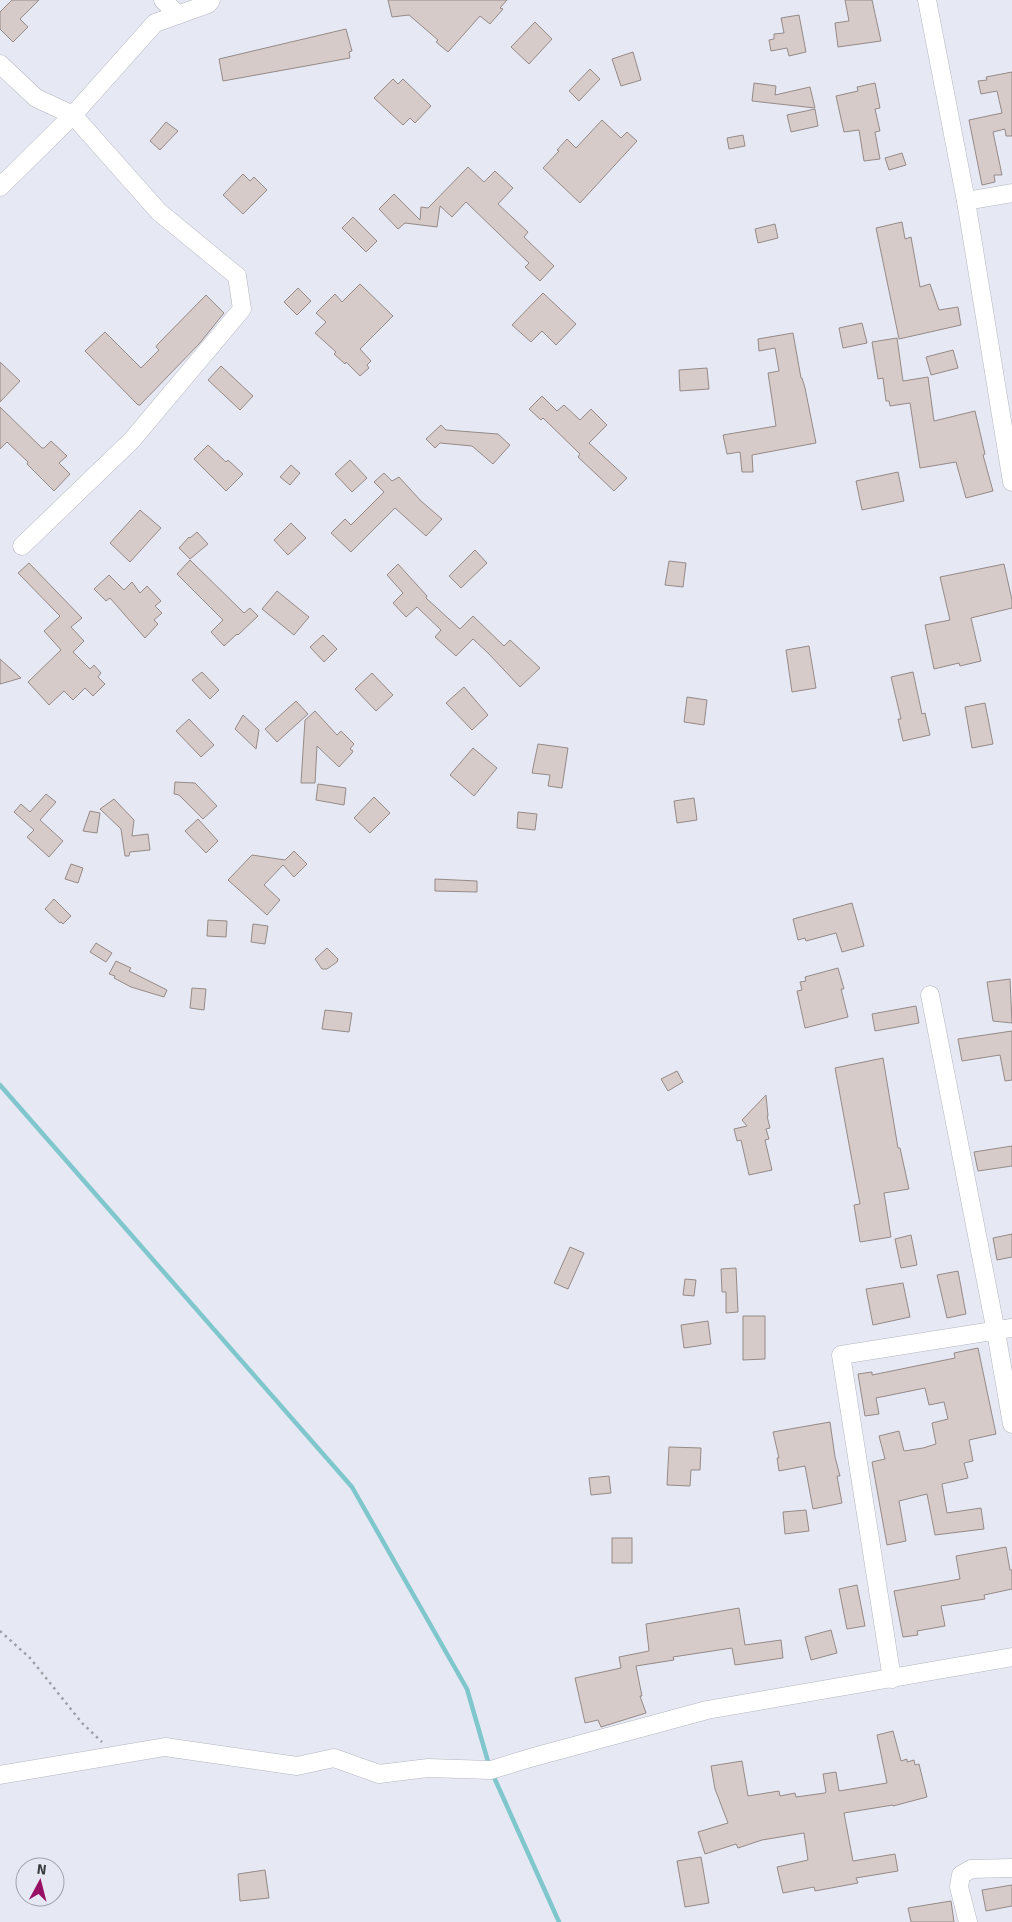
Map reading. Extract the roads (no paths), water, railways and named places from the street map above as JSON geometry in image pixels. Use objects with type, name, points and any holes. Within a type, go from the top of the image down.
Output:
[{"type":"street","points":[[163,0],[178,15]]},
{"type":"street","points":[[0,187],[73,115],[156,23],[208,4],[211,0]]},
{"type":"street","points":[[927,0],[966,201],[1012,482]]},
{"type":"street","points":[[0,64],[36,98],[73,115],[159,212],[237,276],[242,309],[132,440],[22,546]]},
{"type":"street","points":[[966,201],[1012,193]]},
{"type":"street","points":[[930,995],[1004,1330],[1012,1424]]},
{"type":"street","points":[[892,1679],[841,1355],[1004,1330]]},
{"type":"street","points":[[0,1775],[165,1747],[297,1766],[334,1758],[379,1774],[428,1768],[491,1770],[707,1710],[1012,1657]]},
{"type":"street","points":[[968,1922],[959,1887],[961,1875],[971,1869],[1012,1868]]},
{"type":"waterway","points":[[0,1085],[352,1487],[467,1689],[489,1765]]},
{"type":"waterway","points":[[493,1775],[559,1922]]}]
